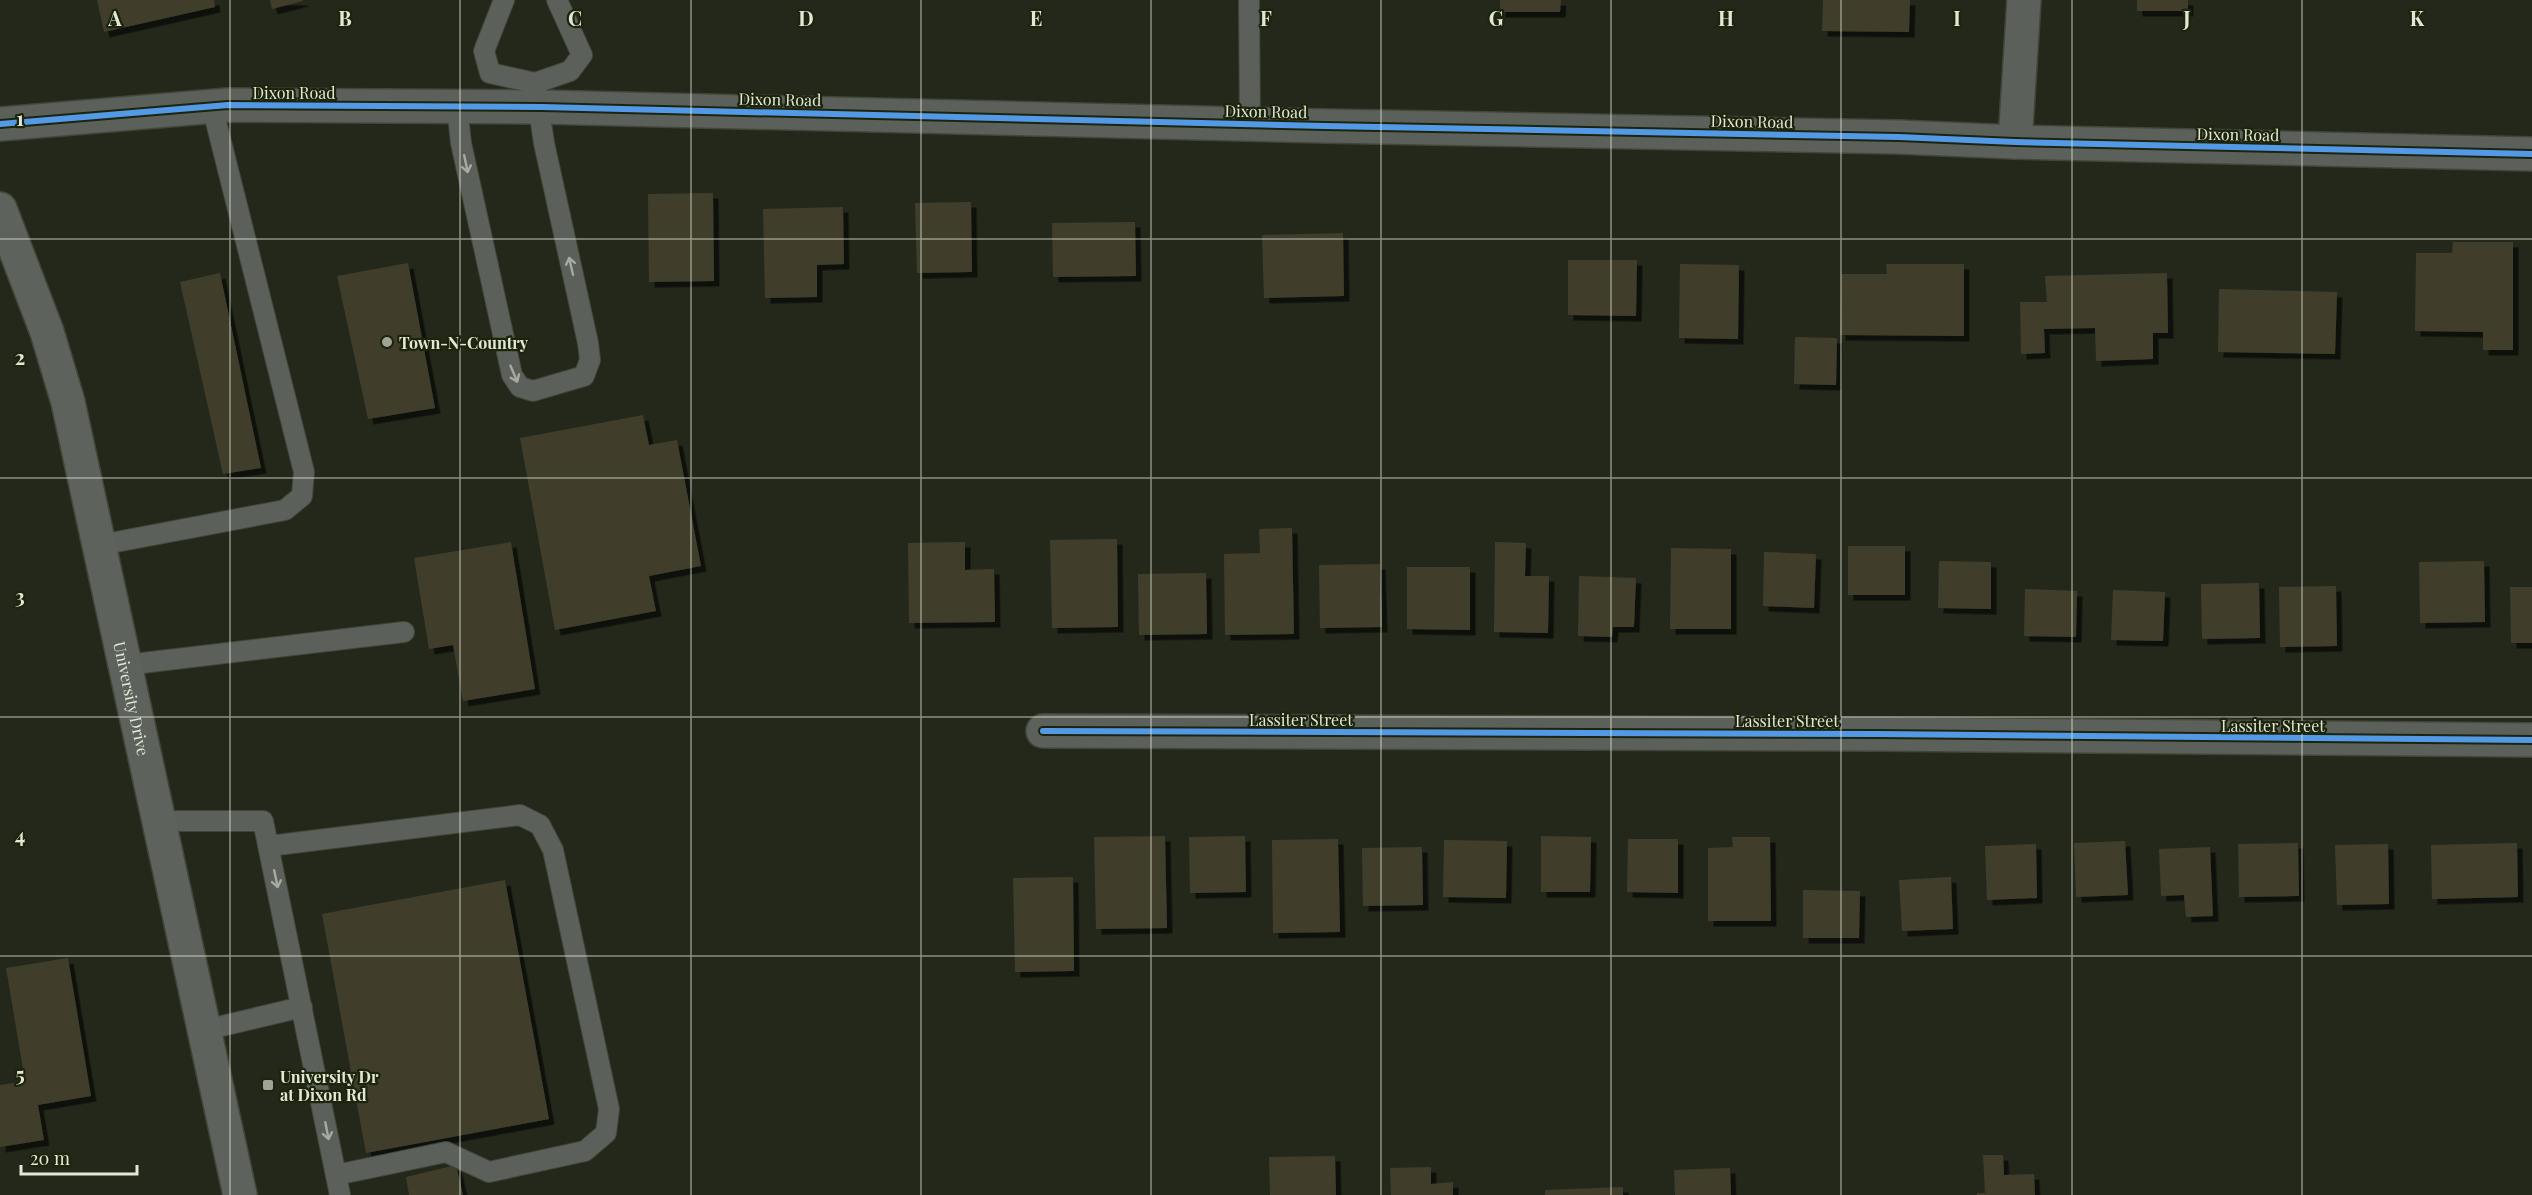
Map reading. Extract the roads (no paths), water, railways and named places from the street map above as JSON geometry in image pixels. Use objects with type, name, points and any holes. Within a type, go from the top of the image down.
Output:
[{"type":"main road","name":"University Drive","points":[[0,209],[47,332],[68,402],[240,1195]]},
{"type":"street","points":[[2015,142],[2024,0]]},
{"type":"street","name":"Dixon Road","points":[[0,124],[213,106],[457,106],[536,95],[1250,125],[1899,137],[2015,142],[2532,154]]},
{"type":"street","name":"Lassiter Street","points":[[1043,731],[1878,734],[2532,740]]},
{"type":"lane","points":[[504,0],[484,51],[490,73],[536,95]]},
{"type":"lane","points":[[536,95],[570,71],[582,55],[557,0]]},
{"type":"lane","points":[[1249,0],[1250,125]]},
{"type":"lane","points":[[457,106],[461,143],[512,375],[520,387],[533,391],[584,376],[590,360],[536,95]]},
{"type":"lane","points":[[100,545],[285,510],[302,496],[304,472],[213,106]]},
{"type":"lane","points":[[125,664],[404,632]]},
{"type":"lane","points":[[269,846],[520,815],[540,825],[553,849],[609,1109],[606,1133],[585,1151],[489,1172],[446,1152],[336,1175]]},
{"type":"lane","points":[[160,821],[263,821],[340,1195]]},
{"type":"lane","points":[[205,1030],[302,1007]]},
{"type":"place","name":"Town-N-Country","points":[[387,342]]},
{"type":"place","name":"University Dr at Dixon Rd","points":[[268,1085]]}]
